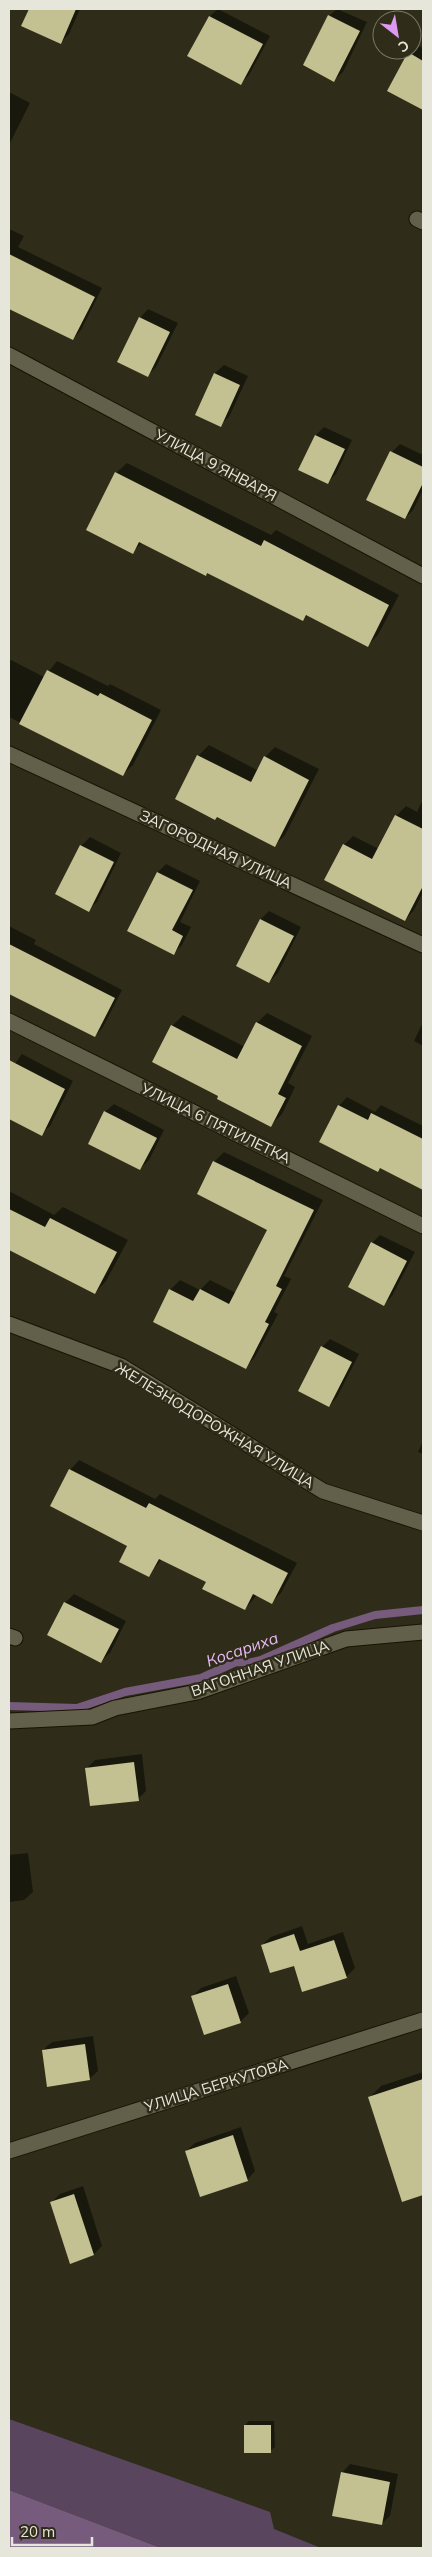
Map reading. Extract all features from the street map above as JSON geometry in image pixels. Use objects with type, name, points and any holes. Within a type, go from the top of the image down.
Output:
[{"type":"street","name":"УЛИЦА 9 ЯНВАРЯ","points":[[9,355],[423,576]]},
{"type":"street","name":"ЗАГОРОДНАЯ УЛИЦА","points":[[9,754],[421,940]]},
{"type":"street","name":"УЛИЦА 6 ПЯТИЛЕТКА","points":[[9,1021],[423,1226]]},
{"type":"street","name":"ЖЕЛЕЗНОДОРОЖНАЯ УЛИЦА","points":[[9,1324],[121,1366],[323,1491],[423,1523]]},
{"type":"street","name":"ВАГОННАЯ УЛИЦА","points":[[9,1721],[68,1720],[92,1716],[115,1708],[197,1692],[346,1639],[423,1632]]},
{"type":"street","name":"УЛИЦА БЕРКУТОВА","points":[[9,2150],[423,2020]]},
{"type":"shaded area","points":[[9,2419],[270,2512],[274,2529],[321,2548],[161,2548],[9,2490]]},
{"type":"shaded area","points":[[9,2490],[161,2548],[9,2548]]},
{"type":"building","points":[[29,9],[76,9],[61,44],[21,26]]},
{"type":"building","points":[[328,15],[360,31],[334,82],[303,65]]},
{"type":"building","points":[[209,16],[263,44],[241,85],[187,56]]},
{"type":"building","points":[[404,60],[423,61],[423,110],[387,91]]},
{"type":"building","points":[[9,254],[95,297],[73,340],[9,309]]},
{"type":"building","points":[[139,317],[170,332],[148,377],[117,362]]},
{"type":"building","points":[[214,373],[240,385],[221,427],[195,415]]},
{"type":"building","points":[[315,435],[345,449],[328,484],[298,470]]},
{"type":"building","points":[[390,451],[423,467],[423,483],[405,519],[366,500]]},
{"type":"building","points":[[115,472],[261,546],[264,540],[389,605],[368,647],[306,615],[303,621],[207,573],[206,576],[139,542],[133,554],[86,530]]},
{"type":"building","points":[[47,670],[98,696],[100,693],[152,720],[123,776],[19,724]]},
{"type":"building","points":[[197,755],[251,782],[264,756],[309,780],[275,847],[217,817],[215,820],[175,799]]},
{"type":"building","points":[[395,815],[423,829],[423,886],[405,921],[324,880],[343,844],[372,859]]},
{"type":"building","points":[[80,845],[114,862],[89,912],[55,894]]},
{"type":"building","points":[[157,872],[193,890],[172,930],[183,936],[174,955],[127,931]]},
{"type":"building","points":[[260,919],[294,936],[269,983],[236,966]]},
{"type":"building","points":[[9,944],[115,998],[95,1037],[9,994]]},
{"type":"building","points":[[256,1022],[302,1046],[278,1094],[286,1098],[271,1127],[217,1099],[218,1096],[152,1062],[171,1025],[237,1059]]},
{"type":"building","points":[[9,1060],[65,1089],[42,1136],[9,1119]]},
{"type":"building","points":[[338,1105],[368,1120],[371,1113],[423,1139],[423,1190],[380,1168],[378,1172],[319,1142]]},
{"type":"building","points":[[104,1111],[157,1138],[140,1170],[88,1144]]},
{"type":"building","points":[[213,1161],[314,1210],[276,1286],[282,1289],[265,1322],[269,1324],[246,1369],[153,1322],[169,1289],[193,1301],[200,1289],[229,1304],[267,1230],[197,1194]]},
{"type":"building","points":[[9,1209],[45,1227],[50,1218],[117,1252],[95,1294],[9,1250]]},
{"type":"building","points":[[371,1242],[407,1261],[384,1306],[348,1287]]},
{"type":"building","points":[[321,1346],[352,1362],[329,1407],[298,1391]]},
{"type":"building","points":[[69,1469],[146,1508],[149,1503],[288,1573],[272,1604],[253,1594],[245,1610],[202,1589],[206,1582],[159,1559],[149,1577],[119,1562],[127,1546],[50,1506]]},
{"type":"building","points":[[64,1602],[119,1629],[101,1663],[47,1635]]},
{"type":"building","points":[[134,1762],[139,1801],[90,1806],[85,1768]]},
{"type":"building","points":[[294,1934],[300,1951],[334,1940],[347,1978],[302,1992],[294,1966],[270,1973],[261,1945]]},
{"type":"building","points":[[228,1984],[241,2023],[204,2035],[191,1996]]},
{"type":"building","points":[[85,2044],[90,2080],[47,2087],[42,2050]]},
{"type":"building","points":[[423,2079],[423,2195],[402,2202],[368,2097]]},
{"type":"building","points":[[233,2135],[248,2181],[200,2197],[185,2151]]},
{"type":"building","points":[[74,2194],[94,2255],[70,2264],[50,2202]]},
{"type":"building","points":[[244,2425],[271,2425],[271,2453],[244,2453]]},
{"type":"building","points":[[341,2472],[390,2482],[382,2525],[332,2516]]},
{"type":"waterway","name":"Косариха","points":[[9,1706],[77,1708],[125,1692],[201,1678],[236,1662],[248,1663],[261,1660],[333,1628],[375,1615],[423,1610]]}]
